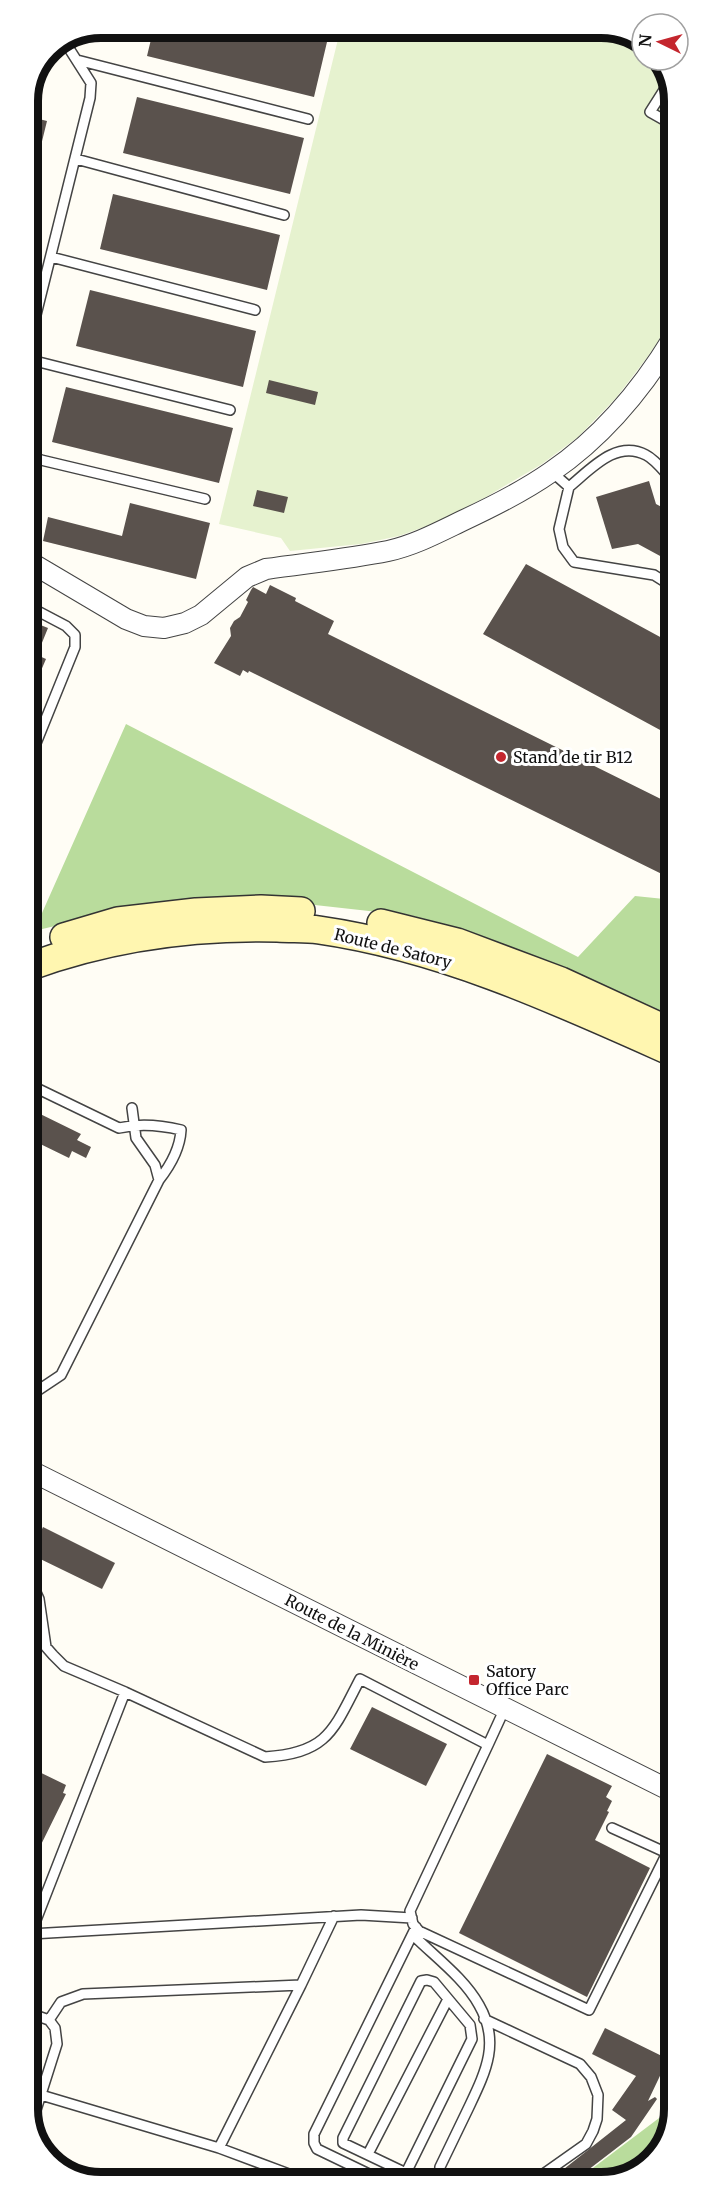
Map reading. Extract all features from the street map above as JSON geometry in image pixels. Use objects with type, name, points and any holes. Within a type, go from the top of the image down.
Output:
[{"type":"main road","name":"Route de Satory","points":[[38,945],[118,921],[184,913],[261,909],[317,912],[372,921],[457,942],[561,981],[664,1028]]},
{"type":"main road","name":"Route de Satory","points":[[38,963],[120,941],[197,930],[316,929],[369,939],[451,961],[557,1001],[664,1049]]},
{"type":"street","points":[[38,567],[126,619],[144,626],[164,628],[185,623],[201,615],[247,577],[266,569],[389,550],[423,540],[492,507],[552,472],[591,440],[623,407],[664,353]]},
{"type":"street","name":"Route de la Minière","points":[[38,1474],[664,1788]]},
{"type":"lane","points":[[38,308],[90,98],[91,83],[70,50],[70,46]]},
{"type":"lane","points":[[76,60],[308,119]]},
{"type":"lane","points":[[664,91],[651,112],[664,120]]},
{"type":"lane","points":[[76,159],[284,215]]},
{"type":"lane","points":[[51,257],[255,310]]},
{"type":"lane","points":[[38,361],[230,410]]},
{"type":"lane","points":[[664,472],[648,455],[634,450],[619,451],[604,457],[568,487],[559,529],[562,547],[574,562],[654,575],[664,581]]},
{"type":"lane","points":[[38,458],[205,499]]},
{"type":"lane","points":[[552,472],[568,487]]},
{"type":"lane","points":[[38,611],[66,626],[75,635],[75,647],[38,738]]},
{"type":"lane","points":[[38,1089],[119,1128],[144,1124],[181,1130],[181,1139],[170,1166],[159,1180],[61,1375],[38,1391]]},
{"type":"lane","points":[[132,1108],[136,1138],[155,1165],[159,1180]]},
{"type":"lane","points":[[38,1597],[46,1647],[64,1666],[265,1757],[290,1756],[321,1743],[338,1722],[360,1680],[488,1745]]},
{"type":"lane","points":[[38,1915],[125,1692]]},
{"type":"lane","points":[[440,2172],[486,2071],[489,2033],[479,2005],[463,1984],[414,1931],[410,1911],[505,1708]]},
{"type":"lane","points":[[612,1828],[664,1852]]},
{"type":"lane","points":[[414,1931],[430,1936],[590,2010],[664,1868]]},
{"type":"lane","points":[[38,1935],[334,1916],[412,1918]]},
{"type":"lane","points":[[219,2148],[334,1916]]},
{"type":"lane","points":[[364,2172],[317,2149],[314,2134],[414,1931]]},
{"type":"lane","points":[[396,2172],[368,2154],[343,2142],[343,2138],[421,1981],[427,1980],[434,1982],[470,2025],[472,2039],[407,2172]]},
{"type":"lane","points":[[50,2020],[61,2002],[83,1994],[301,1985]]},
{"type":"lane","points":[[368,2154],[448,1999]]},
{"type":"lane","points":[[38,2016],[50,2020],[55,2028],[57,2044],[38,2104]]},
{"type":"lane","points":[[484,2019],[580,2064],[591,2077],[598,2095],[597,2119],[586,2144],[546,2172]]},
{"type":"lane","points":[[41,2095],[219,2148],[282,2171]]},
{"type":"green space","points":[[338,38],[606,38],[630,44],[630,72],[658,72],[664,92],[664,332],[649,355],[616,398],[578,437],[542,464],[486,497],[435,523],[399,536],[361,544],[290,551],[281,538],[219,524]]},
{"type":"green space","points":[[126,724],[578,957],[635,896],[664,899],[664,1014],[414,916],[233,896],[126,909],[38,930],[38,922]]},
{"type":"green space","points":[[664,2115],[661,2129],[652,2147],[637,2161],[610,2171],[588,2172]]},
{"type":"building","points":[[151,38],[311,38],[327,42],[314,97],[147,56]]},
{"type":"building","points":[[137,97],[304,138],[290,194],[123,153]]},
{"type":"building","points":[[38,119],[47,121],[38,158]]},
{"type":"building","points":[[113,194],[280,235],[267,290],[100,249]]},
{"type":"building","points":[[90,290],[256,331],[243,387],[76,346]]},
{"type":"building","points":[[269,380],[318,392],[315,405],[266,393]]},
{"type":"building","points":[[66,387],[233,428],[219,483],[52,442]]},
{"type":"building","points":[[649,481],[656,504],[664,508],[664,558],[638,544],[612,549],[596,497]]},
{"type":"building","points":[[257,490],[288,497],[284,513],[253,506]]},
{"type":"building","points":[[130,503],[210,523],[196,579],[43,541],[48,517],[122,536]]},
{"type":"building","points":[[526,564],[664,639],[664,732],[483,634]]},
{"type":"building","name":"Stand de tir B12","points":[[270,585],[296,598],[295,601],[334,621],[328,634],[664,801],[664,875],[249,671],[248,673],[243,670],[240,676],[214,663],[231,636],[230,628],[240,617],[253,587],[266,594]]},
{"type":"building","points":[[38,624],[48,628],[38,653]]},
{"type":"building","points":[[38,655],[46,659],[38,678]]},
{"type":"building","points":[[38,1113],[81,1134],[77,1140],[91,1147],[86,1158],[72,1151],[69,1158],[38,1143]]},
{"type":"building","points":[[43,1527],[115,1563],[102,1589],[38,1558],[38,1537]]},
{"type":"building","points":[[372,1707],[447,1744],[426,1786],[350,1749]]},
{"type":"building","points":[[547,1754],[612,1786],[606,1797],[612,1801],[607,1811],[609,1812],[595,1840],[650,1868],[587,1997],[459,1933]]},
{"type":"building","points":[[38,1771],[66,1785],[63,1793],[66,1794],[38,1851]]},
{"type":"building","points":[[605,2028],[664,2057],[664,2067],[648,2101],[655,2097],[657,2099],[631,2137],[585,2172],[560,2172],[626,2120],[612,2110],[636,2076],[592,2054]]},
{"type":"place","name":"Stand de tir B12","points":[[501,757]]},
{"type":"place","name":"Satory Office Parc","points":[[474,1680]]}]
